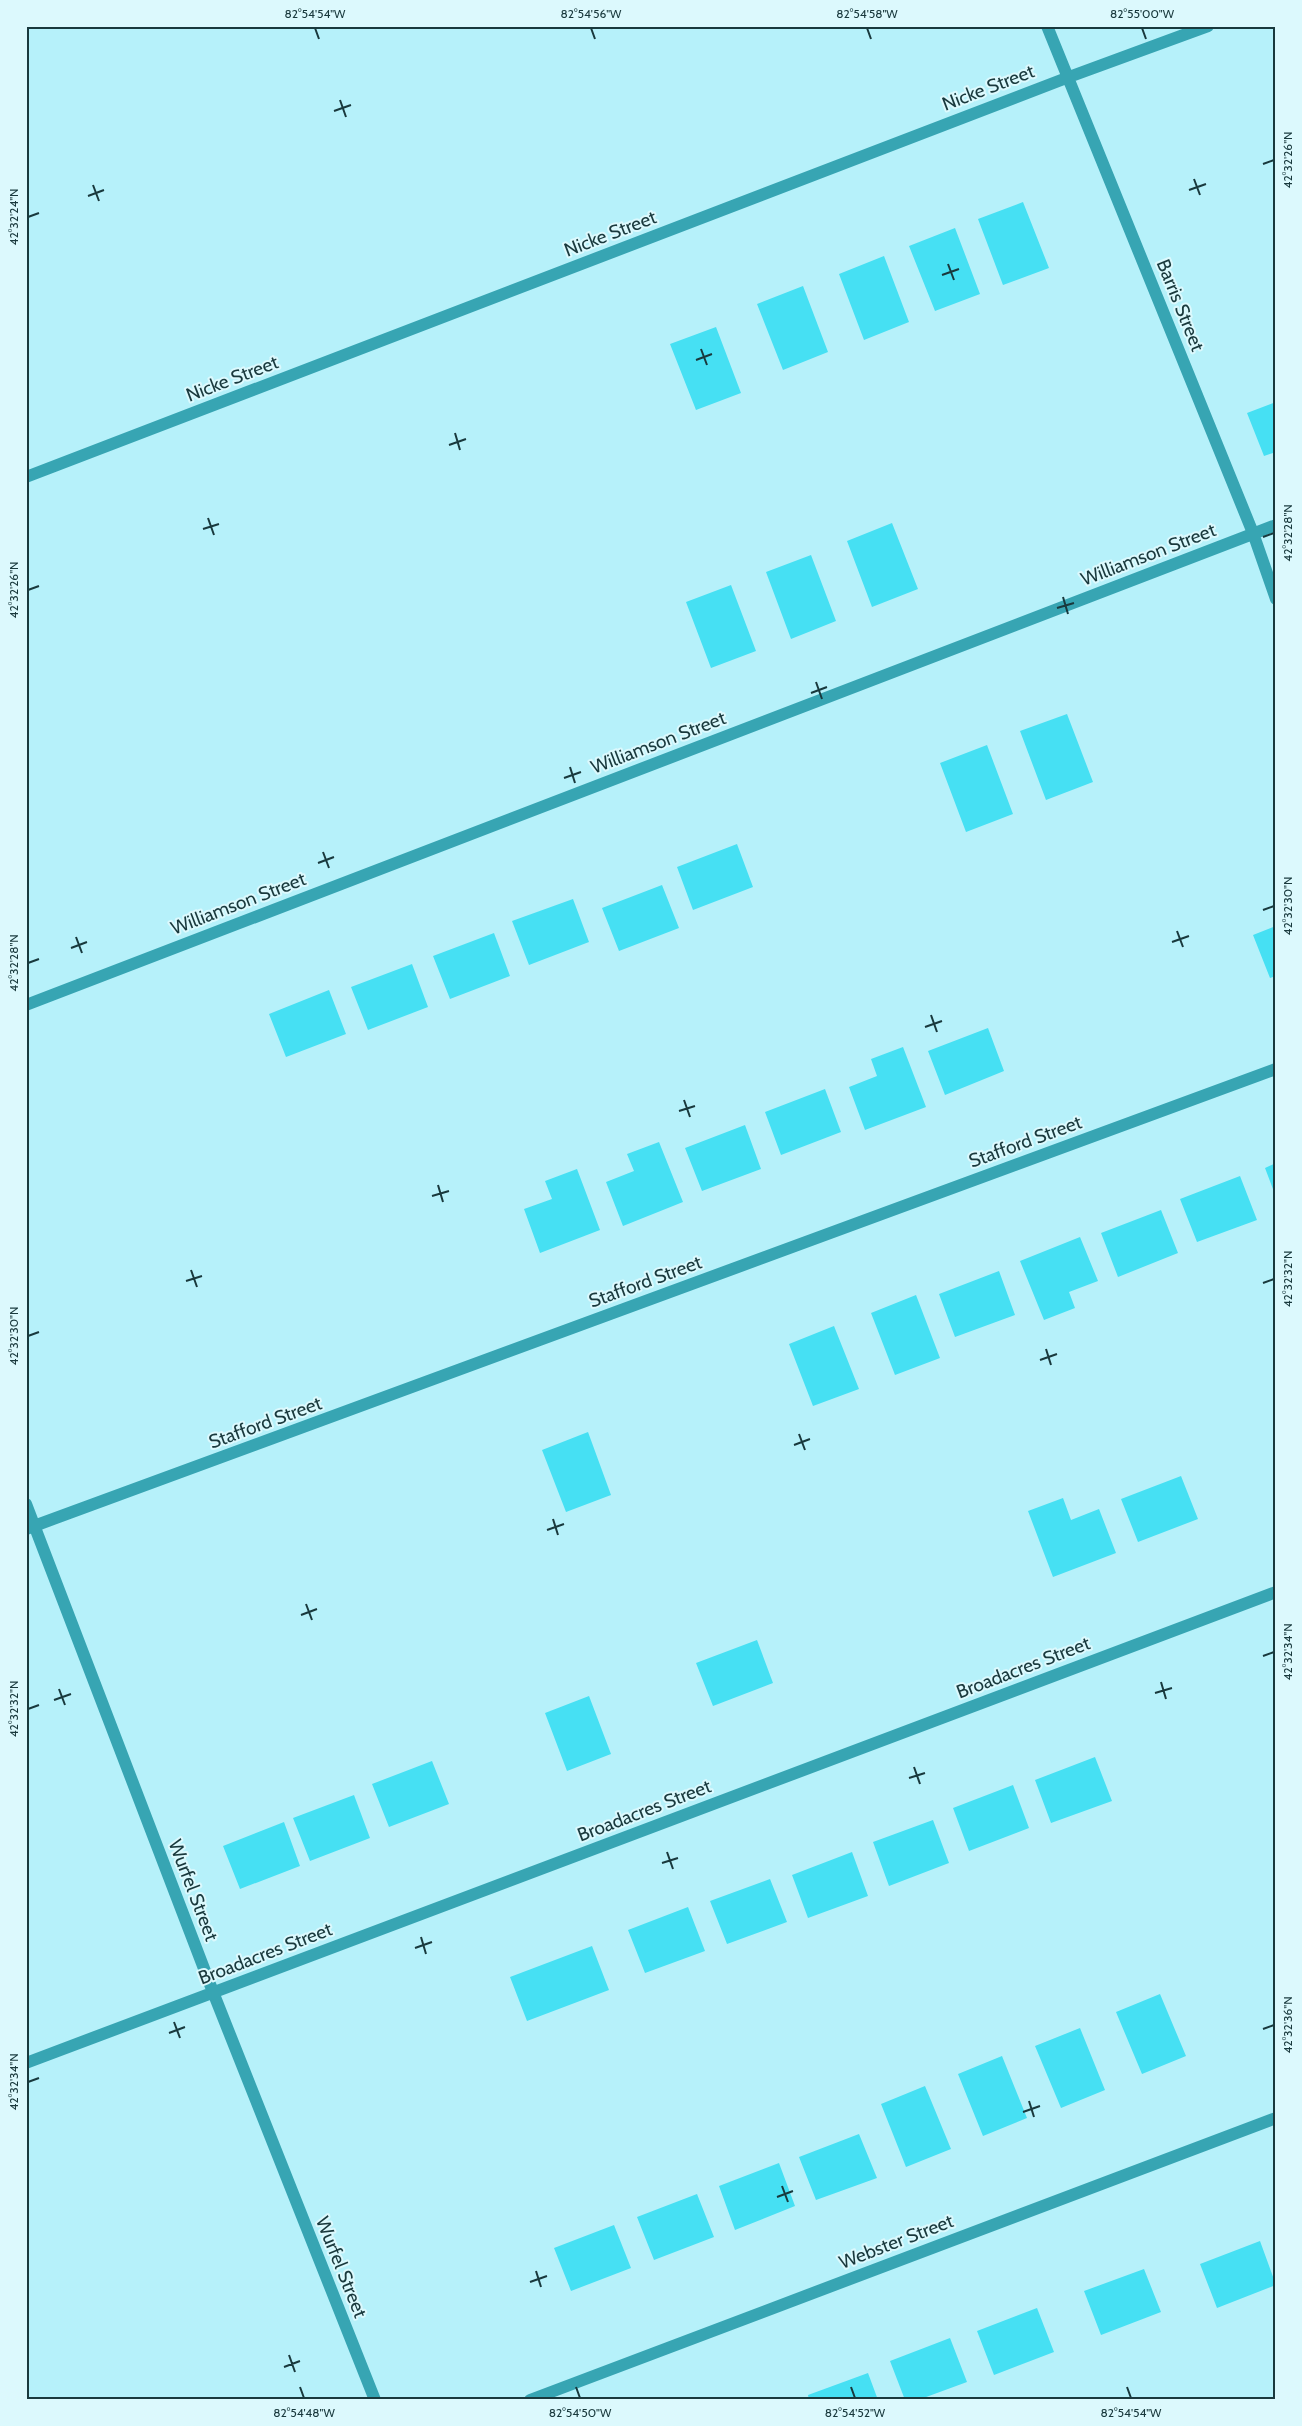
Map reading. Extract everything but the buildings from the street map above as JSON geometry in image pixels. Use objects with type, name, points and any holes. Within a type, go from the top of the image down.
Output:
[{"type":"street","name":"Barris Street","points":[[1047,26],[1253,533],[1276,599]]},
{"type":"street","name":"Nicke Street","points":[[26,477],[1068,76],[1208,26]]},
{"type":"street","name":"Williamson Street","points":[[26,1005],[1276,525]]},
{"type":"street","name":"Stafford Street","points":[[31,1528],[1276,1069]]},
{"type":"street","name":"Wurfel Street","points":[[26,1504],[31,1528],[374,2400]]},
{"type":"street","name":"Broadacres Street","points":[[26,2063],[1276,1592]]},
{"type":"street","name":"Webster Street","points":[[530,2400],[1276,2118]]}]
